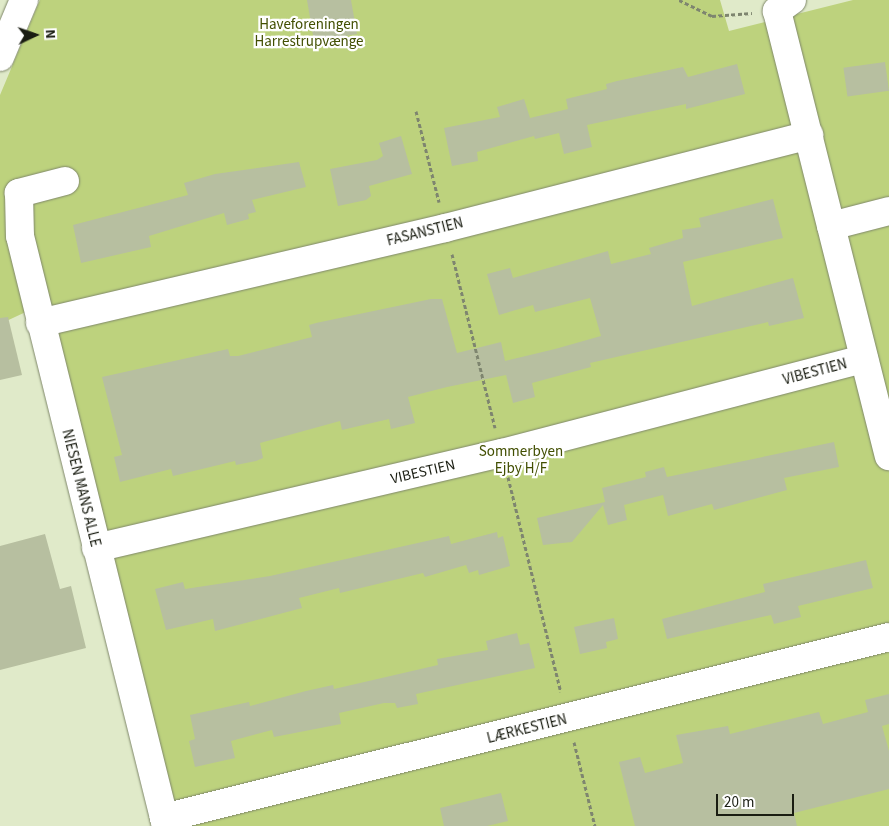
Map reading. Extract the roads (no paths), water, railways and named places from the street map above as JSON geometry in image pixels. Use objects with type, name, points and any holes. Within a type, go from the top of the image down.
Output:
[{"type":"street","points":[[0,56],[24,0]]},
{"type":"street","points":[[785,6],[808,135],[864,359],[888,444]]},
{"type":"street","name":"FASANSTIEN","points":[[40,324],[446,228],[808,135]]},
{"type":"street","name":"NIESEN MANS ALLE","points":[[65,181],[19,193],[20,236],[40,324],[165,822]]},
{"type":"street","points":[[831,226],[889,211]]},
{"type":"street","name":"VIBESTIEN","points":[[96,548],[502,453],[864,359]]},
{"type":"street","name":"LÆRKESTIEN","points":[[165,822],[889,638]]},
{"type":"park label","name":"Haveforeningen Harrestrupvænge","points":[[309,32]]},
{"type":"park label","name":"Sommerbyen Ejby H/F","points":[[521,460]]}]
